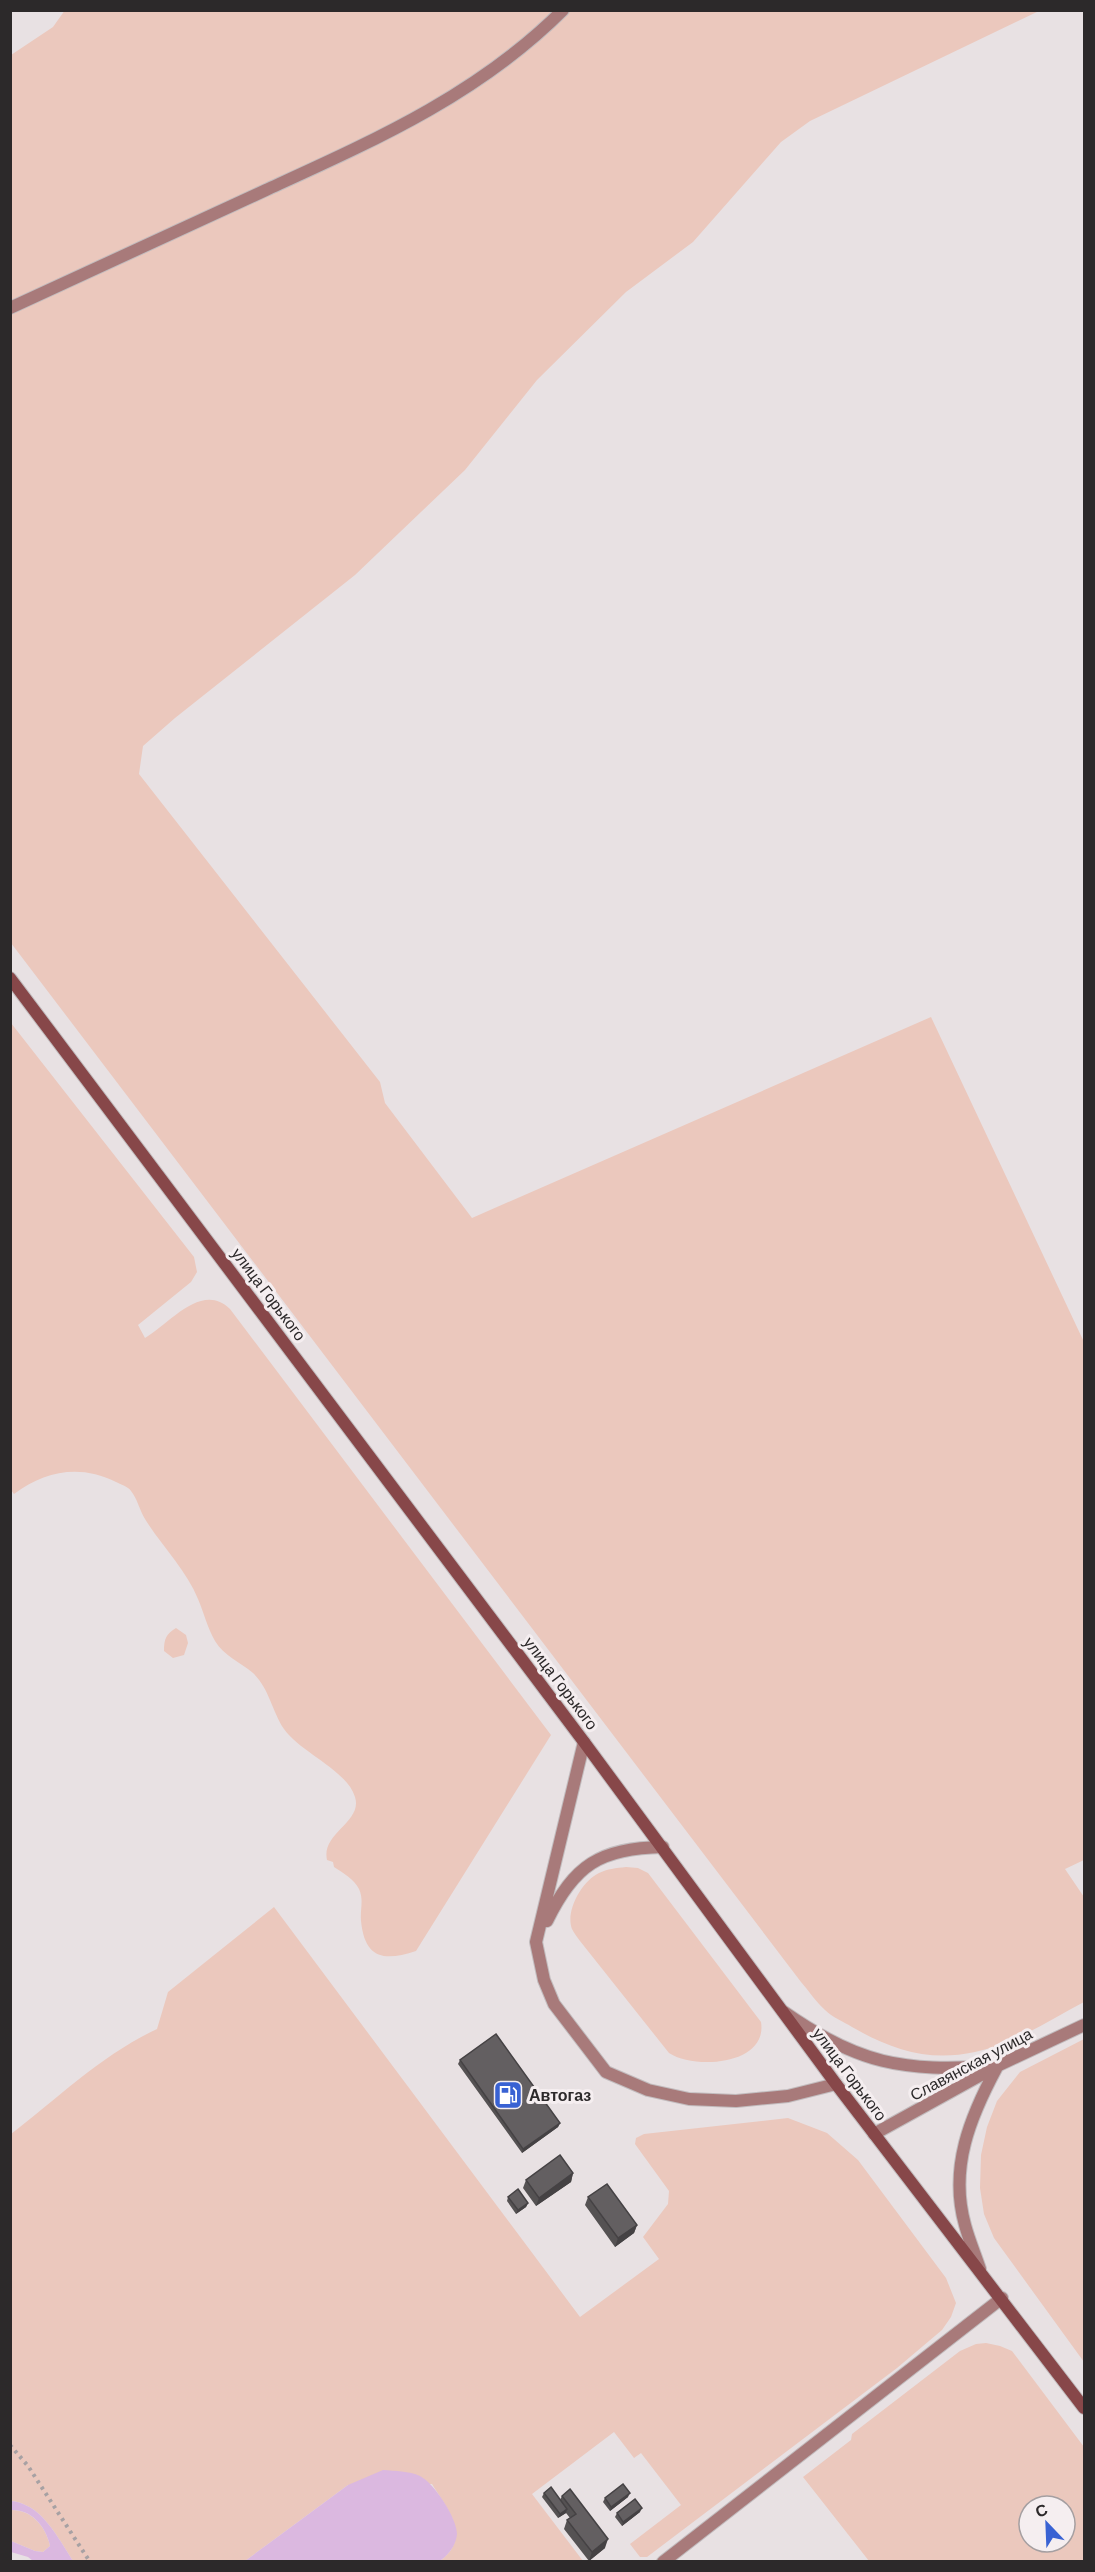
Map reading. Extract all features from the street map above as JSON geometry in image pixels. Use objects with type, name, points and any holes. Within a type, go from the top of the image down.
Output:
[{"type":"main road","name":"улица Горького","points":[[10,978],[663,1847],[836,2084],[980,2269],[1084,2408]]},
{"type":"street","points":[[10,308],[365,144],[449,100],[490,71],[563,10]]},
{"type":"street","points":[[584,1742],[536,1942],[544,1980],[554,2004],[606,2072],[628,2083],[689,2099],[736,2101],[789,2096],[836,2084]]},
{"type":"street","points":[[536,1942],[557,1900],[574,1877],[591,1863],[610,1854],[634,1848],[663,1847]]},
{"type":"street","points":[[784,2012],[823,2038],[871,2059],[950,2069],[997,2066],[968,2126],[960,2177],[960,2204],[980,2269]]},
{"type":"street","name":"Славянская улица","points":[[874,2134],[997,2066],[1084,2025]]},
{"type":"street","points":[[663,2562],[1002,2298]]},
{"type":"path","points":[[10,2445],[28,2466],[90,2562]]},
{"type":"shaded area","points":[[65,10],[1039,11],[810,121],[781,142],[693,242],[626,292],[537,380],[465,470],[355,575],[143,746],[139,774],[380,1082],[385,1103],[472,1218],[931,1017],[1084,1342],[1084,1860],[1065,1869],[1084,1897],[1084,2002],[1018,2037],[975,2052],[942,2056],[926,2055],[896,2048],[867,2035],[831,2015],[819,2004],[11,943],[11,55],[53,27]]},
{"type":"shaded area","points":[[11,1023],[194,1257],[197,1272],[191,1282],[138,1325],[145,1338],[197,1302],[208,1300],[219,1302],[230,1309],[551,1735],[416,1951],[386,1956],[378,1954],[367,1944],[361,1921],[362,1901],[359,1889],[351,1879],[334,1867],[333,1862],[327,1860],[330,1842],[348,1821],[356,1806],[350,1787],[334,1770],[292,1738],[284,1729],[258,1679],[228,1655],[215,1641],[193,1589],[181,1568],[145,1519],[130,1490],[103,1476],[76,1472],[50,1475],[14,1494],[11,1490]]},
{"type":"shaded area","points":[[176,1628],[186,1635],[188,1643],[184,1655],[173,1658],[164,1651],[164,1647],[168,1635]]},
{"type":"shaded area","points":[[626,1867],[638,1868],[648,1873],[761,2022],[760,2036],[753,2047],[742,2055],[711,2062],[681,2058],[669,2053],[572,1929],[570,1922],[573,1905],[581,1889],[602,1872]]},
{"type":"shaded area","points":[[274,1907],[580,2317],[659,2259],[643,2237],[668,2204],[669,2191],[635,2144],[636,2138],[644,2134],[788,2118],[827,2133],[858,2160],[946,2278],[956,2303],[951,2317],[942,2330],[897,2368],[647,2557],[640,2557],[630,2544],[681,2505],[641,2453],[634,2458],[614,2432],[532,2494],[583,2561],[440,2561],[449,2552],[456,2533],[450,2513],[432,2484],[348,2485],[245,2561],[73,2561],[40,2515],[22,2503],[11,2501],[11,2134],[99,2064],[157,2029],[168,1992]]},
{"type":"shaded area","points":[[1084,2039],[1084,2362],[994,2238],[984,2214],[980,2188],[981,2155],[987,2127],[997,2101],[1020,2072]]},
{"type":"shaded area","points":[[986,2343],[1012,2351],[1084,2447],[1084,2561],[869,2561],[803,2477],[851,2440],[852,2434],[960,2351],[976,2344]]},
{"type":"shaded area","points":[[383,2470],[407,2472],[420,2476],[432,2486],[444,2502],[453,2519],[457,2534],[451,2550],[440,2561],[245,2561],[348,2485]]},
{"type":"shaded area","points":[[11,2501],[22,2503],[40,2515],[73,2561],[33,2561],[28,2557],[11,2552],[11,2541],[35,2551],[43,2552],[50,2546],[45,2532],[36,2520],[25,2512],[11,2510]]},
{"type":"shaded area","points":[[10,2510],[25,2512],[36,2520],[45,2532],[50,2546],[43,2552],[35,2551],[11,2541]]},
{"type":"building","name":"Автогаз","points":[[496,2034],[560,2123],[523,2149],[460,2060]]},
{"type":"building","points":[[560,2155],[573,2173],[539,2198],[526,2180]]},
{"type":"building","points":[[607,2184],[637,2225],[618,2238],[588,2197]]},
{"type":"building","points":[[518,2189],[528,2203],[518,2210],[508,2197]]},
{"type":"building","points":[[623,2484],[630,2493],[611,2507],[605,2498]]},
{"type":"building","points":[[551,2487],[567,2509],[560,2514],[544,2493]]},
{"type":"building","points":[[570,2489],[608,2539],[592,2552],[567,2520],[576,2514],[562,2496]]},
{"type":"building","points":[[635,2499],[642,2508],[623,2522],[617,2513]]},
{"type":"place","name":"Автогаз","points":[[508,2095]]}]
